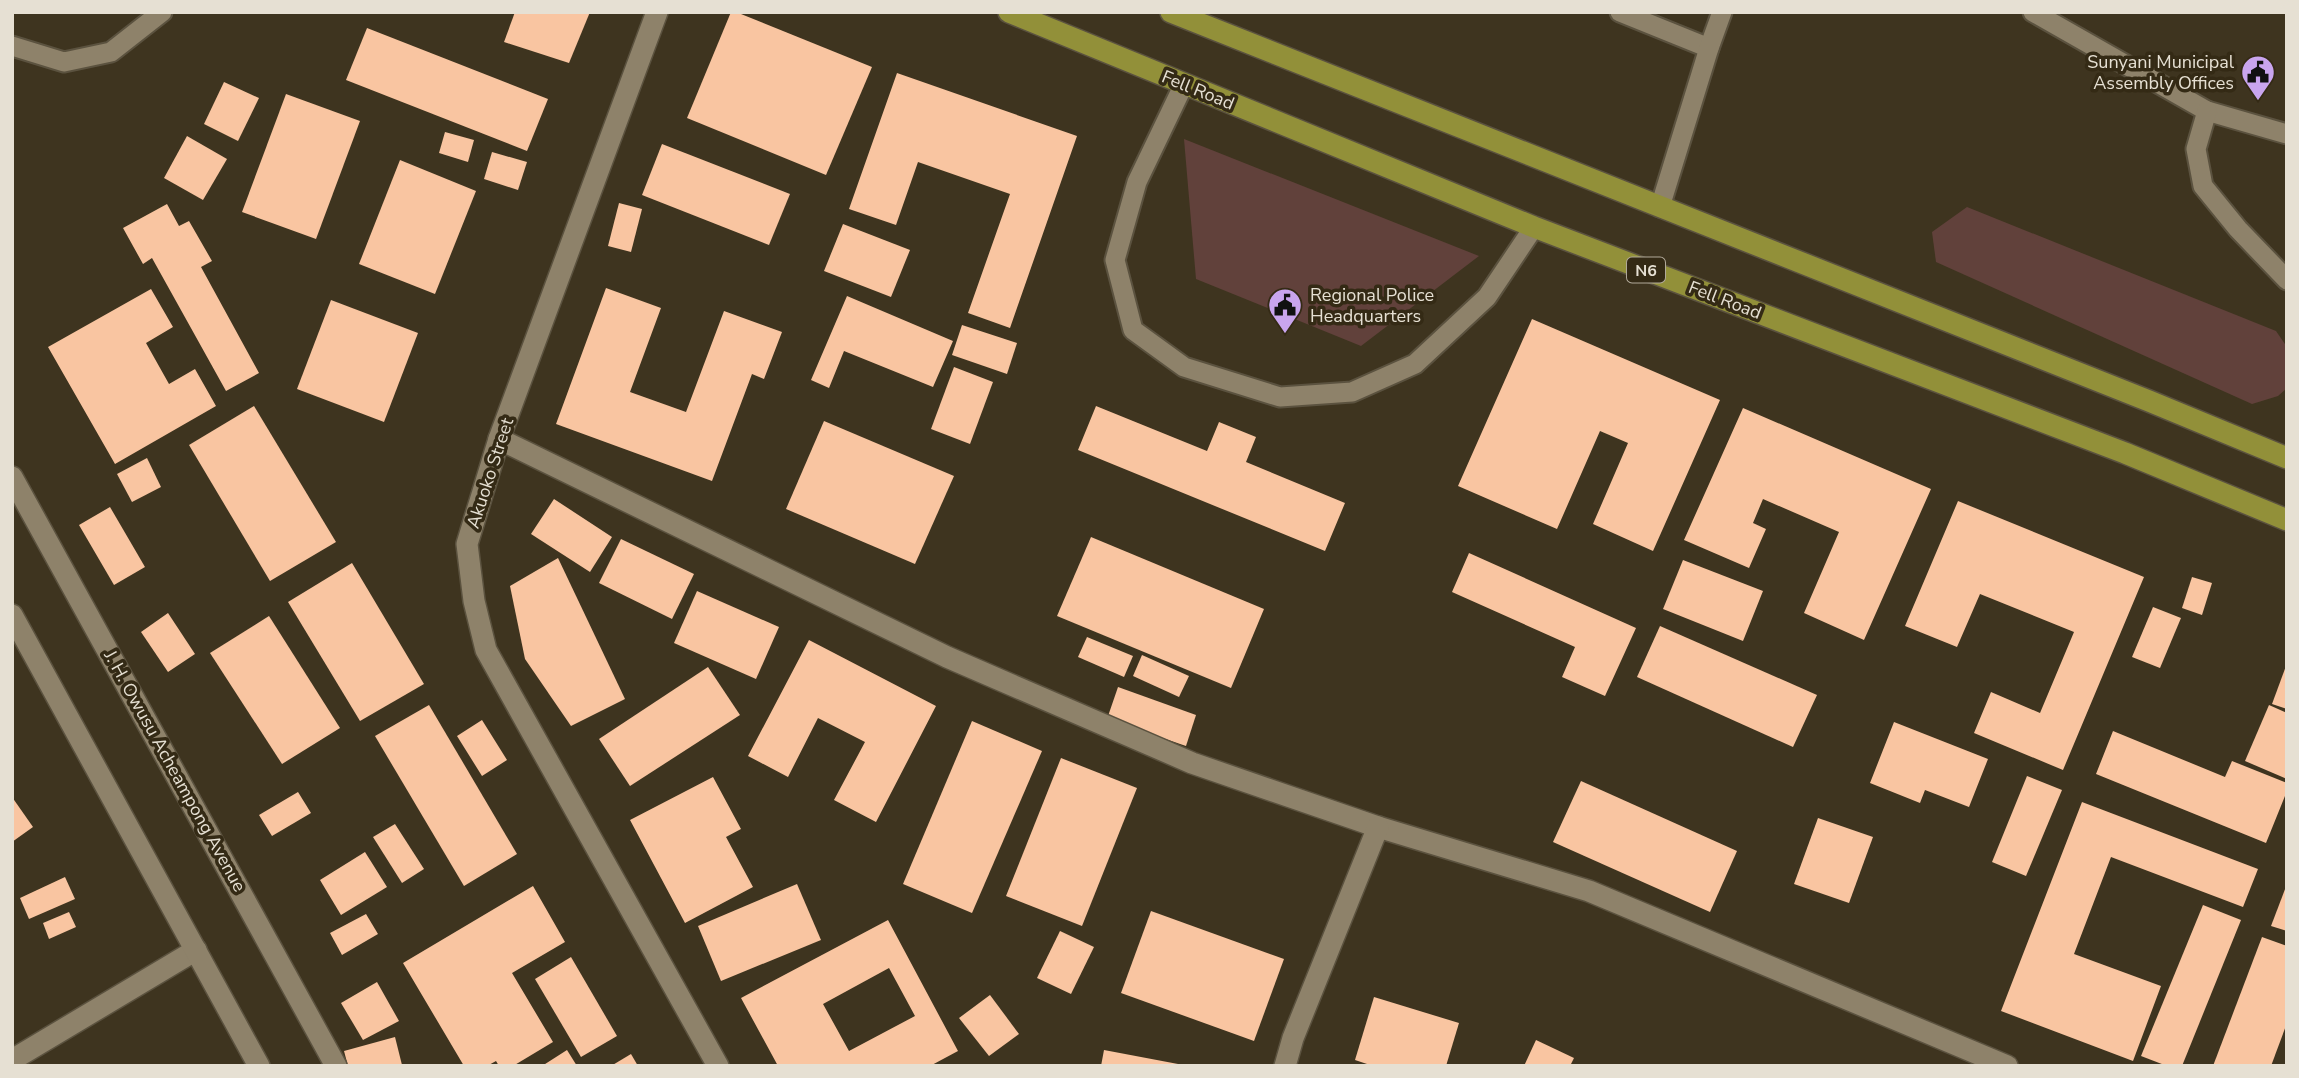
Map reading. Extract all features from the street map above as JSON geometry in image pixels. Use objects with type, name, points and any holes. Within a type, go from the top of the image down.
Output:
[{"type":"main road","name":"Fell Road","points":[[1009,12],[1534,227],[2125,453],[2287,520]]},
{"type":"main road","points":[[1171,12],[2287,458]]},
{"type":"street","name":"Akuoko Street","points":[[657,12],[499,439],[467,544],[474,601],[486,650],[718,1066]]},
{"type":"street","points":[[499,439],[947,657],[1192,763],[1378,827],[1589,891],[2007,1066]]},
{"type":"street","name":"J. H. Owusu Acheampong Avenue","points":[[12,477],[336,1066]]},
{"type":"street","points":[[12,615],[259,1066]]},
{"type":"street","points":[[1284,1066],[1378,827]]},
{"type":"street","points":[[12,1060],[196,950]]},
{"type":"lane","points":[[12,46],[64,62],[111,52],[162,12]]},
{"type":"lane","points":[[1620,12],[1709,48]]},
{"type":"lane","points":[[1660,207],[1722,12]]},
{"type":"lane","points":[[2034,12],[2207,111],[2287,134]]},
{"type":"lane","points":[[1184,84],[1137,183],[1115,260],[1133,330],[1184,367],[1280,397],[1352,392],[1415,364],[1487,297],[1534,227]]},
{"type":"lane","points":[[2207,111],[2196,149],[2203,186],[2238,229],[2287,280]]},
{"type":"shaded area","points":[[1184,139],[1479,256],[1361,346],[1196,279]]},
{"type":"shaded area","points":[[1967,207],[2276,331],[2287,347],[2287,388],[2278,396],[2252,404],[1936,262],[1932,232]]},
{"type":"building","points":[[515,12],[590,12],[569,63],[504,42]]},
{"type":"building","points":[[731,12],[872,67],[826,175],[687,118]]},
{"type":"building","points":[[367,28],[548,99],[527,151],[346,80]]},
{"type":"building","points":[[897,73],[1077,136],[1010,328],[968,313],[1010,194],[918,162],[896,225],[849,209]]},
{"type":"building","points":[[224,82],[259,98],[238,141],[204,124]]},
{"type":"building","points":[[286,94],[360,121],[316,239],[242,212]]},
{"type":"building","points":[[445,132],[474,140],[468,162],[439,153]]},
{"type":"building","points":[[187,136],[227,159],[203,200],[164,178]]},
{"type":"building","points":[[662,144],[790,194],[769,245],[642,195]]},
{"type":"building","points":[[492,152],[527,162],[518,190],[484,179]]},
{"type":"building","points":[[400,160],[476,191],[435,294],[359,264]]},
{"type":"building","points":[[619,203],[642,209],[631,252],[608,246]]},
{"type":"building","points":[[167,204],[179,226],[189,221],[212,261],[201,267],[259,373],[226,391],[152,258],[143,264],[123,228]]},
{"type":"building","points":[[843,224],[910,250],[891,297],[824,271]]},
{"type":"building","points":[[606,288],[661,308],[630,392],[686,412],[724,311],[782,332],[764,379],[752,374],[712,481],[556,424]]},
{"type":"building","points":[[151,289],[173,327],[146,343],[169,384],[195,369],[216,406],[115,464],[48,347]]},
{"type":"building","points":[[847,296],[953,341],[933,387],[844,351],[829,388],[811,380]]},
{"type":"building","points":[[331,300],[418,333],[384,422],[297,389]]},
{"type":"building","points":[[1532,319],[1720,400],[1653,551],[1593,524],[1628,443],[1600,431],[1557,529],[1458,486]]},
{"type":"building","points":[[962,325],[1017,343],[1007,374],[952,355]]},
{"type":"building","points":[[954,367],[993,382],[970,444],[931,429]]},
{"type":"building","points":[[254,406],[336,542],[270,581],[189,445]]},
{"type":"building","points":[[1096,406],[1207,451],[1219,422],[1256,437],[1246,462],[1345,503],[1325,551],[1078,450]]},
{"type":"building","points":[[1743,408],[1931,489],[1864,640],[1804,613],[1839,532],[1763,499],[1753,523],[1766,529],[1749,568],[1684,540]]},
{"type":"building","points":[[824,421],[954,476],[915,564],[786,509]]},
{"type":"building","points":[[147,458],[161,487],[132,502],[117,474]]},
{"type":"building","points":[[554,499],[612,537],[590,572],[531,534]]},
{"type":"building","points":[[1958,501],[2144,577],[2063,770],[1974,733],[1991,692],[2040,713],[2074,632],[1980,594],[1957,647],[1905,626]]},
{"type":"building","points":[[110,507],[145,567],[114,585],[79,525]]},
{"type":"building","points":[[1091,537],[1264,609],[1231,688],[1057,616]]},
{"type":"building","points":[[621,539],[694,574],[672,619],[599,583]]},
{"type":"building","points":[[1469,553],[1636,628],[1605,696],[1562,677],[1575,647],[1452,592]]},
{"type":"building","points":[[558,558],[625,699],[571,726],[525,659],[510,586]]},
{"type":"building","points":[[1683,560],[1763,591],[1743,641],[1663,609]]},
{"type":"building","points":[[352,563],[424,684],[360,721],[288,602]]},
{"type":"building","points":[[2192,577],[2212,583],[2202,615],[2182,608]]},
{"type":"building","points":[[697,591],[779,627],[756,679],[674,643]]},
{"type":"building","points":[[2153,607],[2181,618],[2160,668],[2132,657]]},
{"type":"building","points":[[168,613],[195,654],[168,672],[141,632]]},
{"type":"building","points":[[269,616],[340,728],[282,764],[210,653]]},
{"type":"building","points":[[1660,626],[1817,695],[1793,747],[1637,677]]},
{"type":"building","points":[[1087,637],[1133,656],[1124,677],[1078,657]]},
{"type":"building","points":[[809,640],[936,706],[876,822],[834,800],[865,742],[818,718],[788,777],[748,756]]},
{"type":"building","points":[[1142,655],[1189,676],[1179,697],[1133,676]]},
{"type":"building","points":[[708,667],[740,715],[630,786],[599,739]]},
{"type":"building","points":[[2287,667],[2287,709],[2272,704]]},
{"type":"building","points":[[1118,687],[1196,715],[1186,746],[1107,719]]},
{"type":"building","points":[[429,705],[517,854],[464,886],[375,736]]},
{"type":"building","points":[[2269,705],[2287,713],[2287,779],[2245,761]]},
{"type":"building","points":[[482,720],[507,760],[482,776],[457,736]]},
{"type":"building","points":[[972,721],[1042,751],[972,913],[903,884]]},
{"type":"building","points":[[1894,722],[1988,759],[1969,807],[1925,790],[1920,803],[1870,783]]},
{"type":"building","points":[[2113,731],[2225,777],[2232,761],[2287,783],[2287,791],[2266,843],[2096,774]]},
{"type":"building","points":[[1061,758],[1137,788],[1082,926],[1006,896]]},
{"type":"building","points":[[2027,776],[2062,790],[2026,876],[1992,862]]},
{"type":"building","points":[[713,777],[741,829],[726,837],[753,887],[685,923],[630,820]]},
{"type":"building","points":[[1581,781],[1737,851],[1710,912],[1553,842]]},
{"type":"building","points":[[298,792],[311,813],[272,836],[259,815]]},
{"type":"building","points":[[12,797],[33,827],[12,842]]},
{"type":"building","points":[[2082,802],[2258,869],[2243,907],[2111,857],[2074,954],[2161,986],[2133,1061],[2001,1011]]},
{"type":"building","points":[[1818,818],[1873,837],[1849,903],[1794,884]]},
{"type":"building","points":[[395,824],[424,869],[402,883],[373,837]]},
{"type":"building","points":[[365,852],[387,887],[341,915],[320,880]]},
{"type":"building","points":[[65,877],[75,899],[29,919],[20,898]]},
{"type":"building","points":[[797,884],[821,940],[721,981],[698,926]]},
{"type":"building","points":[[2287,884],[2287,931],[2271,926]]},
{"type":"building","points":[[533,886],[565,942],[512,973],[553,1042],[513,1066],[499,1066],[496,1061],[487,1066],[464,1066],[403,963]]},
{"type":"building","points":[[2203,905],[2241,920],[2182,1066],[2167,1066],[2141,1056]]},
{"type":"building","points":[[1151,911],[1284,959],[1254,1041],[1121,993]]},
{"type":"building","points":[[69,912],[76,927],[49,939],[43,923]]},
{"type":"building","points":[[366,914],[378,934],[342,955],[330,933]]},
{"type":"building","points":[[888,920],[958,1051],[930,1066],[778,1066],[741,998]],"holes":[[[889,968],[915,1016],[849,1051],[823,1004]]]},
{"type":"building","points":[[1060,931],[1094,947],[1071,994],[1037,978]]},
{"type":"building","points":[[2262,937],[2287,946],[2287,1023],[2271,1066],[2213,1066]]},
{"type":"building","points":[[571,957],[617,1036],[581,1057],[535,979]]},
{"type":"building","points":[[377,982],[399,1021],[363,1040],[341,1003]]},
{"type":"building","points":[[990,995],[1019,1034],[989,1056],[959,1018]]},
{"type":"building","points":[[1374,997],[1459,1023],[1446,1066],[1373,1066],[1355,1060]]},
{"type":"building","points":[[395,1037],[402,1065],[348,1066],[344,1051]]},
{"type":"building","points":[[1536,1040],[1574,1058],[1570,1066],[1524,1066]]},
{"type":"building","points":[[567,1050],[577,1066],[542,1066]]},
{"type":"building","points":[[1104,1050],[1178,1064],[1178,1066],[1101,1066]]},
{"type":"building","points":[[631,1054],[638,1066],[611,1066]]},
{"type":"place","name":"Sunyani Municipal Assembly Offices","points":[[2258,102]]},
{"type":"place","name":"Regional Police Headquarters","points":[[1285,335]]}]
